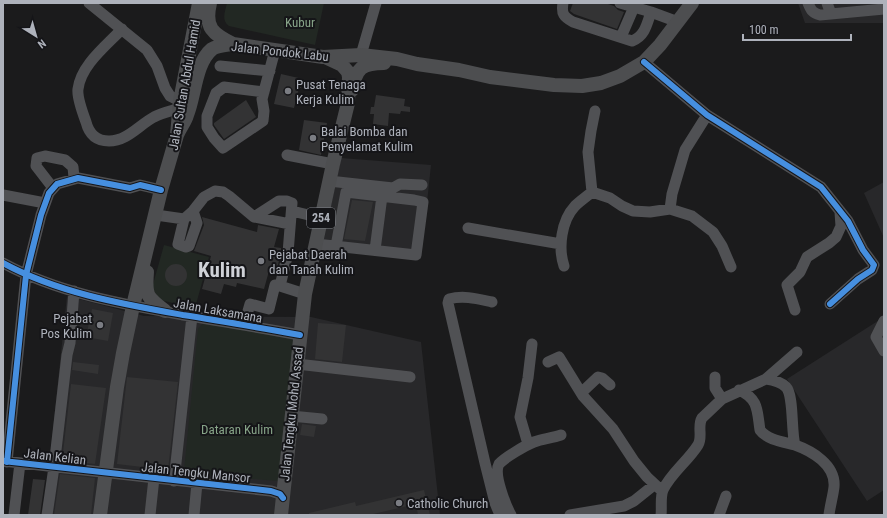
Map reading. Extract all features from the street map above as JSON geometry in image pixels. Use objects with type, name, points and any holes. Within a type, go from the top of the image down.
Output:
[{"type":"main road","name":"Jalan Sultan Abdul Hamid","points":[[100,515],[117,387],[133,306],[161,190],[177,135],[180,105],[199,3]]},
{"type":"main road","name":"Jalan Sultan Abdul Hamid","points":[[210,3],[208,22],[211,29],[215,35],[233,44]]},
{"type":"main road","points":[[417,64],[459,70],[490,77],[572,86],[593,84],[611,80],[644,62],[660,45],[692,3]]},
{"type":"main road","name":"Jalan Pondok Labu","points":[[177,135],[187,116],[204,60],[214,48],[233,44],[323,57],[362,54],[397,59],[417,64]]},
{"type":"main road","name":"Jalan Tengku Mohd Assad","points":[[281,515],[305,294],[333,164],[348,103],[348,72],[342,65],[323,57]]},
{"type":"main road","name":"Jalan Tengku Mohd Assad","points":[[348,103],[351,97],[356,74],[362,67],[375,63],[417,64]]},
{"type":"main road","points":[[148,248],[147,292],[151,300],[165,312]]},
{"type":"street","points":[[89,3],[122,29],[147,50],[157,66],[165,88],[170,96],[180,105],[154,117],[128,135],[117,140],[99,140],[92,136],[88,130],[78,90],[86,68],[122,29]]},
{"type":"street","points":[[362,54],[376,3]]},
{"type":"street","points":[[563,3],[562,10],[565,18],[632,41],[638,39],[644,32],[652,12]]},
{"type":"street","points":[[620,3],[652,12],[678,22]]},
{"type":"street","points":[[808,3],[811,12],[815,14],[884,9]]},
{"type":"street","points":[[827,3],[831,14]]},
{"type":"street","points":[[621,37],[634,7]]},
{"type":"street","points":[[264,92],[224,87],[216,93],[207,116],[207,127],[223,148],[263,121],[264,111],[262,99],[264,92],[270,71],[275,50]]},
{"type":"street","points":[[644,62],[707,115],[821,187],[848,221],[863,250],[874,265],[872,270],[858,279],[830,304]]},
{"type":"street","points":[[220,66],[270,71]]},
{"type":"street","points":[[592,192],[588,152],[595,111]]},
{"type":"street","points":[[670,209],[672,194],[685,150],[707,115]]},
{"type":"street","points":[[287,155],[333,164]]},
{"type":"street","points":[[55,186],[36,166],[37,158],[45,156],[65,160],[73,166],[74,178]]},
{"type":"street","points":[[5,461],[26,275],[49,193],[55,186],[74,178],[82,178],[130,188],[140,185],[161,190]]},
{"type":"street","points":[[329,182],[394,188],[400,184],[422,185]]},
{"type":"street","points":[[193,211],[197,223],[191,243],[186,247],[178,244],[184,219],[193,211],[204,197],[214,191],[223,192],[254,217],[290,224]]},
{"type":"street","points":[[316,244],[416,255],[422,202],[346,192],[336,246]]},
{"type":"street","points":[[592,192],[610,198],[633,211],[650,212],[670,209],[692,216],[713,232],[722,246],[731,267]]},
{"type":"street","points":[[564,266],[561,258],[561,244],[566,219],[575,206],[592,192]]},
{"type":"street","points":[[3,195],[45,203]]},
{"type":"street","points":[[375,250],[382,196]]},
{"type":"street","points":[[254,217],[279,201],[287,201],[292,203],[288,253],[280,286]]},
{"type":"street","points":[[292,211],[321,218]]},
{"type":"street","points":[[795,310],[787,285],[800,272],[807,257],[829,244],[836,237],[841,226],[840,212]]},
{"type":"street","points":[[156,215],[184,219]]},
{"type":"street","points":[[468,228],[561,244]]},
{"type":"street","name":"Jalan Laksamana","points":[[3,263],[26,275],[74,291],[133,306],[300,335]]},
{"type":"street","points":[[248,311],[250,304],[269,309],[275,285],[305,294]]},
{"type":"street","points":[[47,515],[67,355],[70,343],[74,291]]},
{"type":"street","points":[[492,302],[473,298],[456,297],[449,299],[448,303],[485,463],[495,503],[500,515]]},
{"type":"street","points":[[174,481],[192,316]]},
{"type":"street","points":[[884,321],[880,334],[884,351]]},
{"type":"street","points":[[528,444],[520,417],[528,378],[532,344]]},
{"type":"street","points":[[571,515],[624,506],[658,488],[672,476],[699,444],[700,422],[722,399],[766,379],[797,352]]},
{"type":"street","points":[[548,362],[559,357],[581,392],[612,429],[634,461],[658,488],[661,515]]},
{"type":"street","points":[[297,364],[410,377]]},
{"type":"street","points":[[581,392],[598,377],[602,378],[610,385]]},
{"type":"street","points":[[715,377],[715,388],[722,399]]},
{"type":"street","points":[[766,379],[780,382],[787,388],[791,402],[793,438],[795,445]]},
{"type":"street","points":[[739,390],[752,398],[755,403],[760,430],[763,434],[809,450],[823,461],[832,474],[834,485],[829,515]]},
{"type":"street","points":[[291,416],[322,419]]},
{"type":"street","points":[[511,515],[504,500],[497,472],[500,464],[528,444],[561,435]]},
{"type":"street","name":"Jalan Kelian","points":[[5,461],[105,473]]},
{"type":"street","points":[[14,515],[20,463]]},
{"type":"street","name":"Jalan Tengku Mansor","points":[[105,473],[272,491],[280,494],[282,498]]},
{"type":"street","points":[[150,515],[154,478]]},
{"type":"street","points":[[194,515],[198,484]]},
{"type":"street","points":[[719,515],[726,496]]},
{"type":"shaded area","points":[[798,3],[884,3],[884,23],[805,23]]},
{"type":"shaded area","points":[[341,158],[431,165],[421,259],[322,248]]},
{"type":"shaded area","points":[[884,182],[884,238],[864,193]]},
{"type":"shaded area","points":[[67,296],[144,316],[311,317],[421,342],[440,515],[44,515]]},
{"type":"shaded area","points":[[884,317],[884,490],[867,501],[787,379]]},
{"type":"green space","name":"Kubur","points":[[227,3],[324,3],[315,45],[229,26],[224,18]]},
{"type":"green space","points":[[164,245],[209,257],[195,308],[160,300],[152,288]]},
{"type":"green space","name":"Dataran Kulim","points":[[203,323],[291,338],[293,341],[279,481],[187,474],[184,471],[198,329]]},
{"type":"building","points":[[573,3],[605,3],[624,12],[617,29],[574,14],[570,11]]},
{"type":"building","name":"Pusat Tenaga Kerja Kulim","points":[[281,74],[303,79],[294,108],[274,104]]},
{"type":"building","points":[[376,95],[405,99],[404,106],[410,107],[410,112],[401,111],[400,114],[389,113],[388,126],[373,124],[374,114],[370,114],[371,107],[374,107]]},
{"type":"building","points":[[246,100],[256,117],[224,139],[214,123]]},
{"type":"building","name":"Balai Bomba dan Penyelamat Kulim","points":[[304,120],[327,123],[321,155],[299,150]]},
{"type":"building","points":[[352,200],[373,202],[365,241],[344,239]]},
{"type":"building","points":[[202,217],[257,232],[258,225],[279,229],[274,247],[281,248],[276,273],[269,271],[264,289],[237,283],[236,287],[224,284],[221,294],[202,289],[211,256],[194,251],[204,225]]},
{"type":"building","points":[[176,264],[180,265],[186,271],[186,279],[180,285],[176,286],[172,285],[166,279],[165,275],[166,271],[172,265]]},
{"type":"building","name":"Pejabat Pos Kulim","points":[[92,309],[113,313],[108,341],[86,337]]},
{"type":"building","points":[[318,323],[346,325],[342,362],[315,359]]},
{"type":"building","points":[[73,362],[99,365],[98,374],[72,370]]},
{"type":"building","points":[[127,377],[178,382],[168,470],[117,464]]},
{"type":"building","points":[[71,384],[106,388],[95,464],[62,461]]},
{"type":"building","points":[[302,424],[316,426],[314,437],[300,435]]},
{"type":"building","points":[[60,474],[95,478],[91,515],[54,515]]},
{"type":"building","points":[[33,479],[45,480],[40,515],[28,515]]},
{"type":"building","name":"Catholic Church","points":[[424,490],[430,515],[418,515],[416,504],[369,515],[309,515],[309,513],[355,502],[356,506]]},
{"type":"cycle path","points":[[644,62],[707,115],[821,187],[848,221],[863,250],[874,265],[872,270],[858,279],[830,304]]},
{"type":"cycle path","points":[[7,462],[26,275],[41,215],[49,193],[57,184],[78,178],[130,188],[140,185],[161,190]]},
{"type":"cycle path","points":[[3,263],[68,290],[114,302],[300,335]]},
{"type":"cycle path","points":[[3,461],[271,491],[280,494],[283,498]]},
{"type":"place","name":"Pusat Tenaga Kerja Kulim","points":[[288,91]]},
{"type":"place","name":"Balai Bomba dan Penyelamat Kulim","points":[[313,138]]},
{"type":"place","name":"Pejabat Daerah dan Tanah Kulim","points":[[261,261]]},
{"type":"place","name":"Pejabat Pos Kulim","points":[[100,325]]},
{"type":"place","name":"Catholic Church","points":[[399,503]]},
{"type":"district","name":"Kulim","points":[[222,270]]}]
